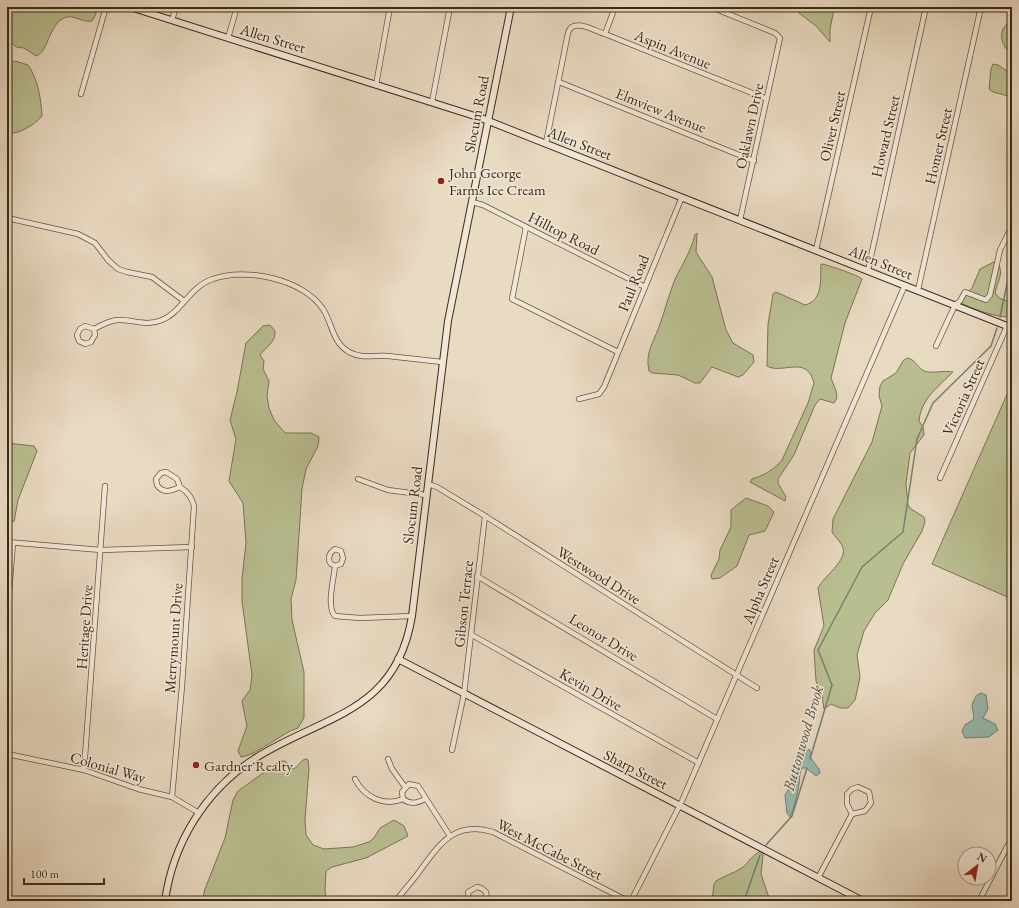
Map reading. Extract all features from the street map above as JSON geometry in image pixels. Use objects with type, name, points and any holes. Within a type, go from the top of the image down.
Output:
[{"type":"street","points":[[80,94],[106,7]]},
{"type":"street","name":"Allen Street","points":[[130,7],[376,84],[488,121],[1010,327]]},
{"type":"street","points":[[172,20],[176,7]]},
{"type":"street","points":[[228,38],[237,7]]},
{"type":"street","points":[[376,84],[390,7]]},
{"type":"street","points":[[432,102],[450,7]]},
{"type":"street","name":"Slocum Road","points":[[165,901],[170,876],[177,853],[198,813],[222,785],[246,765],[267,752],[343,715],[361,703],[383,682],[398,660],[406,639],[412,616],[449,312],[511,7]]},
{"type":"street","points":[[604,34],[615,7]]},
{"type":"street","name":"Oaklawn Drive","points":[[711,7],[775,33],[779,36],[780,40],[740,220]]},
{"type":"street","name":"Oliver Street","points":[[816,250],[871,7]]},
{"type":"street","name":"Howard Street","points":[[868,270],[926,7]]},
{"type":"street","name":"Homer Street","points":[[918,290],[981,7]]},
{"type":"street","points":[[1012,23],[1010,39],[1012,46]]},
{"type":"street","name":"Aspin Avenue","points":[[559,82],[570,28],[574,25],[582,26],[604,34],[767,99]]},
{"type":"street","points":[[546,143],[559,82]]},
{"type":"street","name":"Elmview Avenue","points":[[559,82],[754,161]]},
{"type":"street","name":"Paul Road","points":[[579,400],[599,394],[607,379],[682,197]]},
{"type":"street","name":"Hilltop Road","points":[[472,202],[483,205],[645,287]]},
{"type":"street","points":[[7,218],[78,234],[89,239],[95,243],[118,269],[152,277],[184,300]]},
{"type":"street","points":[[936,346],[955,305],[960,301],[965,292],[986,300],[990,295],[1002,242],[1012,226]]},
{"type":"street","points":[[526,227],[512,299],[618,352]]},
{"type":"street","points":[[94,329],[95,335],[91,342],[85,344],[79,341],[77,335],[80,329],[85,326],[94,329],[106,322],[117,320],[143,324],[161,321],[174,312],[197,288],[213,279],[236,274],[257,276],[297,287],[313,298],[325,313],[337,342],[350,352],[366,357],[384,356],[442,362]]},
{"type":"street","name":"Alpha Street","points":[[631,901],[680,806],[905,285]]},
{"type":"street","name":"Victoria Street","points":[[940,478],[1010,327]]},
{"type":"street","name":"Merrymount Drive","points":[[172,797],[192,547],[193,502],[189,493],[180,487],[177,479],[166,472],[161,473],[156,479],[156,485],[162,490],[168,491],[180,487]]},
{"type":"street","points":[[358,479],[388,490],[426,495]]},
{"type":"street","name":"Westwood Drive","points":[[428,484],[437,487],[485,516],[757,688]]},
{"type":"street","name":"Heritage Drive","points":[[84,770],[105,486]]},
{"type":"street","name":"Gibson Terrace","points":[[452,750],[464,694],[485,516]]},
{"type":"street","points":[[7,542],[101,550],[192,547]]},
{"type":"street","points":[[7,618],[13,543]]},
{"type":"street","points":[[335,566],[330,604],[332,613],[336,616],[344,618],[412,616]]},
{"type":"street","name":"Leonor Drive","points":[[477,576],[717,719]]},
{"type":"street","name":"Kevin Drive","points":[[472,635],[698,763]]},
{"type":"street","name":"Sharp Street","points":[[398,660],[863,901]]},
{"type":"street","name":"Colonial Way","points":[[7,754],[84,770],[138,789],[172,797],[198,813]]},
{"type":"street","points":[[388,759],[392,769],[405,787]]},
{"type":"street","points":[[355,779],[364,792],[379,800],[391,803],[403,799],[415,803],[425,799]]},
{"type":"street","points":[[403,799],[401,793],[405,787],[409,784],[416,785],[421,789],[425,799],[450,836]]},
{"type":"street","points":[[818,878],[852,814],[865,811],[871,802],[869,792],[862,788],[852,788],[847,794],[847,804],[852,814]]},
{"type":"street","name":"West McCabe Street","points":[[396,901],[435,849],[450,836],[474,829],[493,832],[628,901]]},
{"type":"street","points":[[979,901],[1008,845]]},
{"type":"street","points":[[469,901],[468,892],[476,887],[486,892],[487,901]]},
{"type":"green space","points":[[10,7],[95,7],[96,14],[92,21],[85,21],[73,17],[67,17],[61,20],[56,24],[44,49],[36,56],[24,48],[16,47],[12,43],[8,34],[6,23]]},
{"type":"green space","points":[[798,7],[833,7],[830,42],[816,26],[799,13]]},
{"type":"green space","points":[[1012,19],[1012,54],[1009,52],[1002,40],[1002,32]]},
{"type":"green space","points":[[15,61],[28,65],[34,76],[41,103],[42,116],[35,123],[26,128],[7,134],[7,64]]},
{"type":"green space","points":[[993,64],[998,65],[1012,74],[1012,97],[993,92],[989,89]]},
{"type":"green space","points":[[697,233],[696,252],[712,277],[726,330],[733,343],[753,355],[754,362],[743,375],[738,377],[712,367],[700,383],[695,383],[678,375],[652,373],[649,371],[648,365],[650,348],[659,327],[676,277]]},
{"type":"green space","points":[[994,262],[998,265],[1001,272],[995,293],[999,298],[1012,303],[1012,323],[1008,317],[982,312],[958,301],[972,288],[980,269]]},
{"type":"green space","points":[[821,264],[843,270],[862,279],[845,323],[831,378],[837,398],[834,403],[820,399],[815,405],[794,455],[778,479],[778,483],[786,497],[785,501],[750,482],[752,479],[772,469],[782,460],[808,403],[814,383],[811,374],[806,369],[800,367],[773,368],[767,366],[768,324],[773,294],[776,292],[805,305],[815,298],[820,288]]},
{"type":"green space","points":[[270,325],[275,331],[274,338],[260,355],[264,361],[263,369],[269,381],[267,396],[269,408],[274,420],[285,433],[311,433],[319,437],[318,446],[306,469],[302,489],[296,580],[291,599],[292,620],[304,672],[304,718],[298,728],[284,734],[255,752],[241,757],[238,751],[247,726],[242,701],[250,690],[252,675],[242,601],[242,579],[246,543],[243,503],[229,481],[236,439],[230,420],[246,343],[263,326]]},
{"type":"green space","points":[[907,358],[912,360],[924,371],[953,372],[936,388],[923,406],[919,421],[923,427],[924,435],[910,453],[906,484],[908,505],[911,509],[924,517],[925,522],[922,531],[903,564],[888,600],[875,613],[864,631],[857,655],[860,677],[855,700],[848,708],[840,708],[831,704],[824,709],[822,696],[816,681],[814,650],[824,626],[818,588],[838,563],[843,553],[843,548],[840,542],[832,532],[833,519],[872,442],[882,406],[879,396],[880,386],[883,381],[896,373],[903,361]]},
{"type":"green space","points":[[1012,383],[1012,599],[932,564]]},
{"type":"green space","points":[[7,443],[34,446],[37,451],[18,500],[14,522],[7,515]]},
{"type":"green space","points":[[746,498],[768,506],[774,512],[765,531],[749,535],[737,566],[720,578],[712,579],[711,575],[719,559],[720,550],[731,527],[731,510]]},
{"type":"green space","points":[[306,759],[308,760],[309,768],[305,820],[306,835],[313,845],[324,849],[353,847],[369,842],[374,838],[380,828],[394,820],[404,826],[408,836],[366,858],[332,867],[326,871],[326,901],[202,901],[205,889],[225,838],[233,800],[238,791],[280,761],[285,761],[293,769]]},
{"type":"green space","points":[[761,851],[763,855],[761,874],[770,901],[712,901],[714,884],[716,881],[742,868]]},
{"type":"water","points":[[981,693],[986,695],[988,709],[983,718],[995,724],[998,730],[989,737],[965,738],[962,731],[965,725],[974,719],[972,704],[977,695]]},
{"type":"water","points":[[809,749],[811,753],[810,757],[819,769],[820,773],[816,776],[806,768],[802,768],[796,801],[790,817],[787,813],[785,795],[791,785],[790,777],[804,753]]},
{"type":"waterway","name":"Buttonwood Brook","points":[[1000,317],[1007,284],[1012,272]]},
{"type":"waterway","name":"Buttonwood Brook","points":[[810,759],[832,685],[818,650],[862,567],[903,532],[917,439],[933,403],[991,346],[997,328]]},
{"type":"waterway","name":"Buttonwood Brook","points":[[766,845],[792,816],[807,768]]},
{"type":"waterway","name":"Buttonwood Brook","points":[[744,901],[760,855]]},
{"type":"place","name":"John George Farms Ice Cream","points":[[441,181]]},
{"type":"place","name":"Gardner Realty","points":[[196,765]]}]
